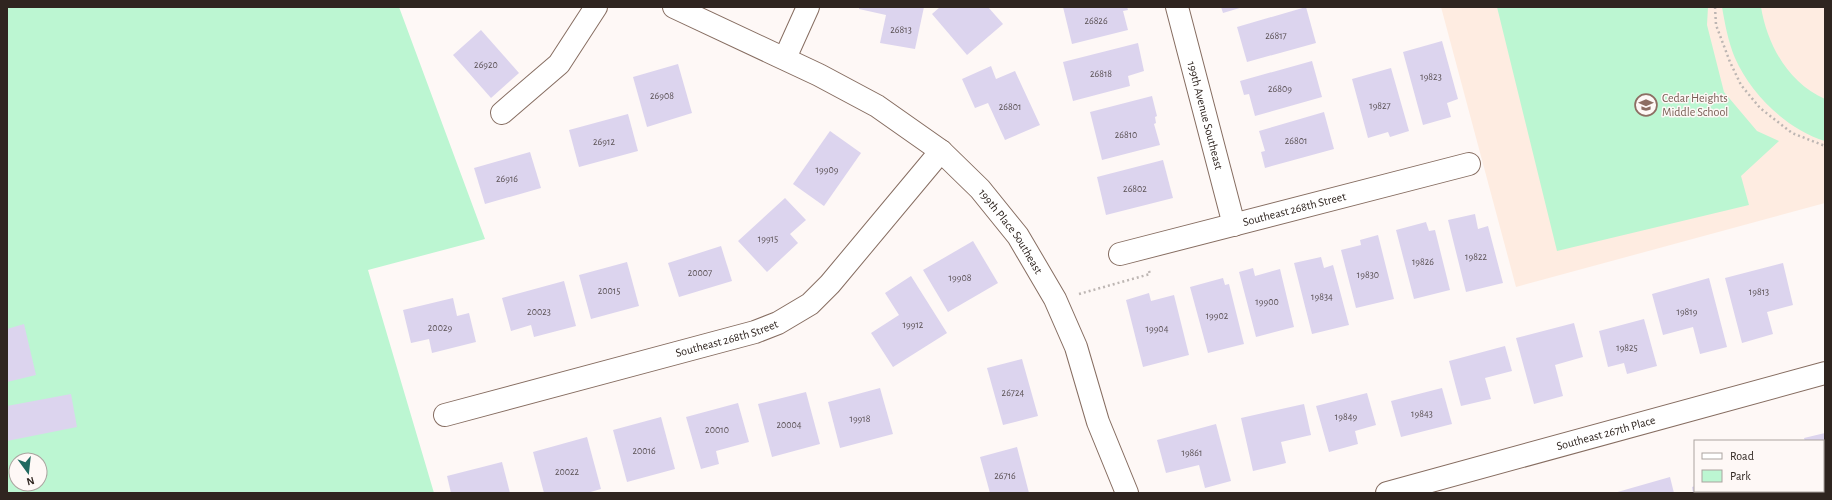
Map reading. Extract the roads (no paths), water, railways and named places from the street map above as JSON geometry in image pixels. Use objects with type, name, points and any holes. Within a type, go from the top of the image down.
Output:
[{"type":"street","points":[[502,114],[559,64],[596,7]]},
{"type":"street","name":"199th Place Southeast","points":[[674,7],[785,58],[877,106],[941,151],[980,189],[1018,236],[1057,304],[1076,347],[1098,422],[1127,493]]},
{"type":"street","points":[[785,58],[808,7]]},
{"type":"street","name":"199th Avenue Southeast","points":[[1177,7],[1234,225]]},
{"type":"street","name":"Southeast 268th Street","points":[[445,415],[755,332],[778,323],[810,304],[830,284],[941,151]]},
{"type":"street","name":"Southeast 268th Street","points":[[1120,254],[1469,164]]},
{"type":"street","name":"Southeast 267th Place","points":[[1387,493],[1825,373]]},
{"type":"place","name":"Cedar Heights Middle School","points":[[1646,105]]}]
